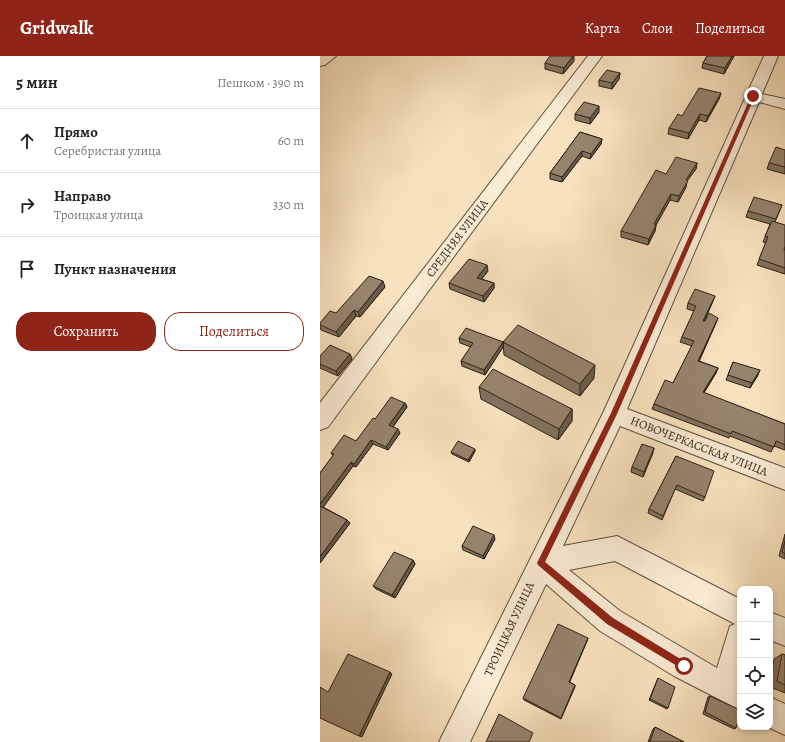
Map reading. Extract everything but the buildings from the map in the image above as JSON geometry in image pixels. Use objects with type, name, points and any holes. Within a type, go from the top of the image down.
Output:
[{"type":"street","points":[[320,62],[329,56]]},
{"type":"street","name":"СРЕДНЯЯ УЛИЦА","points":[[320,420],[595,56]]},
{"type":"street","name":"ТРОИЦКАЯ УЛИЦА","points":[[454,742],[466,721],[614,414],[771,56]]},
{"type":"street","points":[[753,96],[785,104]]},
{"type":"street","name":"НОВОЧЕРКАССКАЯ УЛИЦА","points":[[614,414],[785,479]]},
{"type":"street","points":[[541,563],[617,548],[737,611]]},
{"type":"street","points":[[541,563],[610,621],[684,666],[733,692],[737,658]]},
{"type":"street","points":[[773,627],[785,632]]},
{"type":"street","points":[[773,714],[785,720]]},
{"type":"route","points":[[684,666],[610,621],[541,563],[614,414],[753,96]]}]
